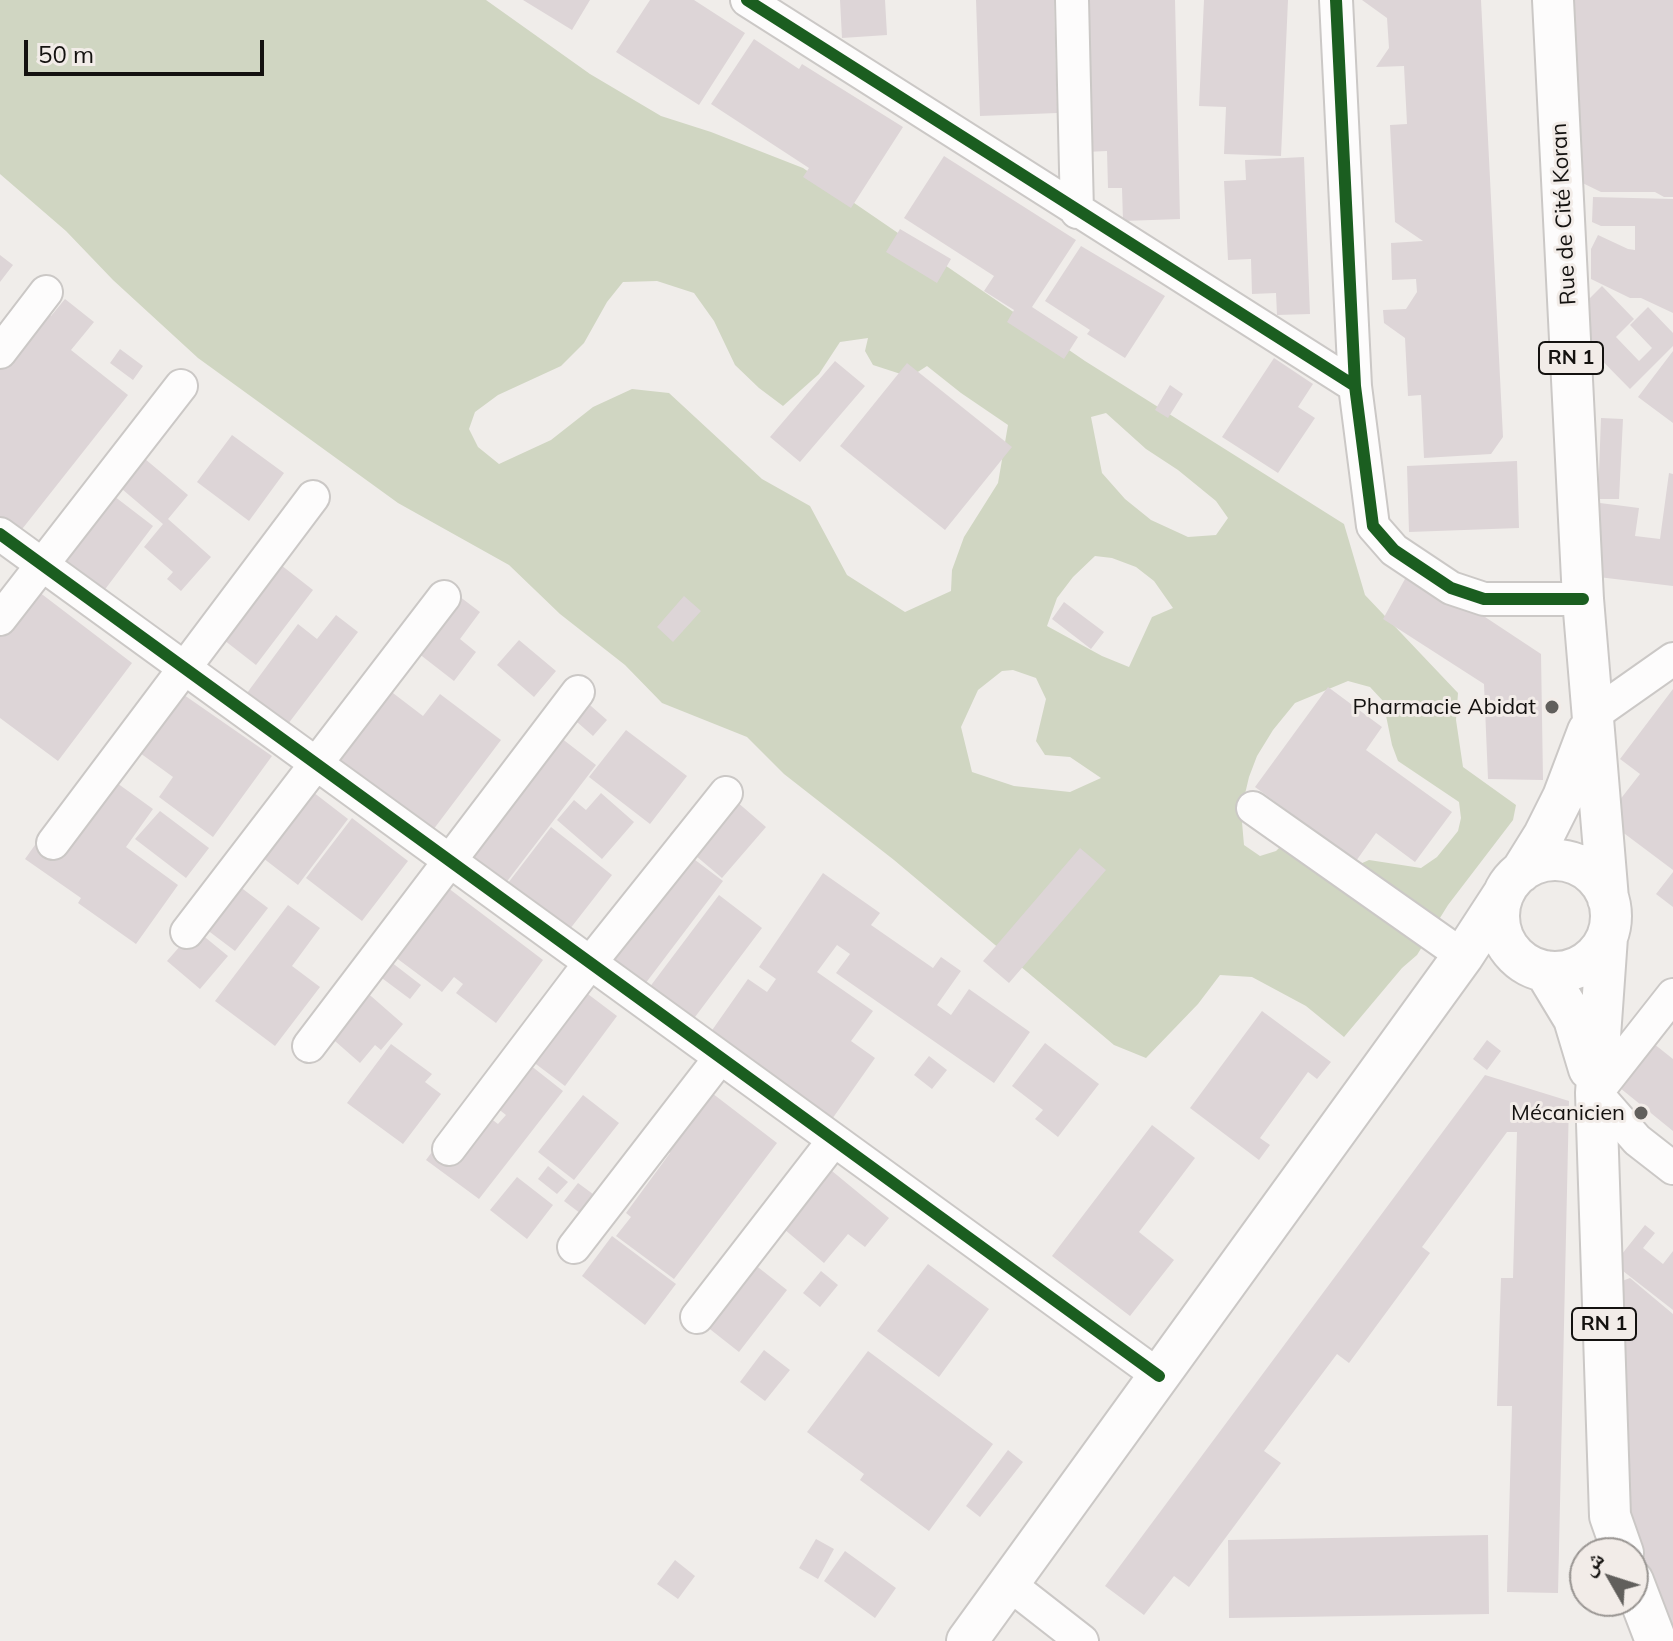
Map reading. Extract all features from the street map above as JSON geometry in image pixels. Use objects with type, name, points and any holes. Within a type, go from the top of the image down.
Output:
[{"type":"main road","name":"Rue de Cité Koran","points":[[1553,0],[1583,599],[1592,716]]},
{"type":"main road","name":"RN 1","points":[[1512,882],[1544,835],[1563,797],[1580,757],[1592,716]]},
{"type":"main road","name":"RN 1","points":[[1592,716],[1608,918],[1596,1093],[1610,1516],[1617,1537]]},
{"type":"main road","points":[[967,1641],[1454,968],[1512,882],[1536,863],[1554,860],[1588,870],[1601,883],[1608,918],[1597,953],[1582,965],[1564,972],[1534,967],[1454,968]]},
{"type":"main road","points":[[1512,882],[1500,908],[1502,932],[1513,953],[1534,967]]},
{"type":"main road","name":"RN 1","points":[[1534,967],[1574,1019],[1596,1093]]},
{"type":"main road","points":[[1647,1617],[1656,1641]]},
{"type":"street","points":[[747,0],[1355,386]]},
{"type":"street","points":[[1072,0],[1077,212]]},
{"type":"street","points":[[1336,0],[1355,386],[1373,526],[1394,550],[1451,588],[1484,599],[1583,599]]},
{"type":"street","points":[[0,352],[46,292]]},
{"type":"street","points":[[0,619],[181,386]]},
{"type":"street","points":[[53,843],[313,497]]},
{"type":"street","points":[[0,534],[1159,1376]]},
{"type":"street","points":[[187,932],[444,597]]},
{"type":"street","points":[[1592,716],[1673,659]]},
{"type":"street","points":[[309,1046],[578,692]]},
{"type":"street","points":[[449,1149],[590,963],[726,793]]},
{"type":"street","points":[[1253,808],[1454,968]]},
{"type":"street","points":[[1673,995],[1596,1093],[1637,1140],[1673,1168]]},
{"type":"street","points":[[574,1247],[720,1058]]},
{"type":"street","points":[[697,1317],[834,1140]]},
{"type":"street","points":[[1009,1584],[1082,1641]]},
{"type":"green space","points":[[0,0],[486,0],[590,74],[661,116],[803,168],[1085,361],[1344,524],[1365,595],[1458,693],[1456,720],[1463,767],[1516,805],[1513,820],[1448,905],[1417,955],[1402,968],[1344,1037],[1306,1006],[1252,977],[1220,975],[1198,1004],[1146,1058],[1114,1045],[894,860],[784,774],[747,737],[662,703],[625,665],[560,614],[509,565],[398,503],[198,358],[113,280],[66,231],[0,174]],"holes":[[[657,281],[694,293],[714,321],[735,365],[783,406],[819,374],[840,342],[868,338],[865,351],[873,365],[910,377],[927,366],[1008,425],[998,483],[964,537],[952,570],[951,591],[905,612],[847,575],[810,506],[762,479],[669,393],[632,389],[593,407],[551,440],[499,464],[478,447],[469,429],[475,412],[498,395],[561,366],[584,343],[607,302],[623,282]],[[1106,413],[1146,449],[1216,501],[1228,518],[1216,535],[1188,537],[1151,520],[1125,499],[1102,473],[1091,417]],[[1095,556],[1112,558],[1136,567],[1154,581],[1173,608],[1152,617],[1129,667],[1047,626],[1057,598]],[[1013,670],[1036,678],[1046,699],[1036,741],[1045,755],[1070,757],[1101,778],[1070,792],[1014,786],[972,772],[961,727],[978,690],[1002,671]],[[1348,681],[1370,687],[1383,701],[1398,761],[1459,802],[1461,818],[1458,831],[1437,857],[1421,868],[1369,860],[1360,864],[1287,840],[1276,851],[1260,856],[1244,845],[1241,811],[1257,756],[1295,703]]]},
{"type":"building","points":[[523,0],[590,0],[572,30]]},
{"type":"building","points":[[650,0],[694,0],[745,33],[699,105],[616,52]]},
{"type":"building","points":[[840,0],[885,0],[887,35],[842,38]]},
{"type":"building","points":[[976,0],[1054,0],[1057,113],[980,116]]},
{"type":"building","points":[[1081,0],[1175,0],[1180,219],[1123,221],[1122,188],[1108,188],[1107,151],[1085,152]]},
{"type":"building","points":[[1204,0],[1288,0],[1281,156],[1224,154],[1226,107],[1199,106]]},
{"type":"building","points":[[1362,0],[1481,0],[1503,437],[1491,454],[1424,458],[1421,395],[1408,396],[1405,338],[1384,323],[1383,310],[1406,309],[1417,292],[1416,279],[1392,280],[1391,243],[1423,241],[1395,222],[1390,125],[1407,124],[1404,66],[1376,67],[1389,48],[1387,18]]},
{"type":"building","points":[[1567,0],[1673,0],[1673,197],[1664,197],[1655,192],[1601,192],[1564,174]]},
{"type":"building","points":[[754,39],[799,69],[802,64],[903,127],[851,208],[803,177],[809,168],[711,104]]},
{"type":"building","points":[[944,156],[1076,240],[1032,307],[1078,337],[1064,359],[1007,322],[1014,310],[984,291],[994,276],[904,218]]},
{"type":"building","points":[[1304,157],[1310,314],[1277,315],[1276,293],[1252,294],[1251,259],[1228,260],[1224,181],[1246,180],[1245,160]]},
{"type":"building","points":[[1593,197],[1673,199],[1673,313],[1641,298],[1630,298],[1591,279],[1591,249],[1598,235],[1635,250],[1635,226],[1601,226],[1592,222]]},
{"type":"building","points":[[900,229],[951,259],[937,283],[886,252]]},
{"type":"building","points":[[1081,246],[1165,296],[1125,358],[1087,334],[1090,330],[1045,301]]},
{"type":"building","points":[[0,255],[13,265],[0,282]]},
{"type":"building","points":[[1602,286],[1634,319],[1616,337],[1639,361],[1652,348],[1630,325],[1648,307],[1673,333],[1673,346],[1630,389],[1565,323]]},
{"type":"building","points":[[23,294],[51,316],[65,299],[94,322],[71,350],[128,395],[19,533],[0,518],[0,323]]},
{"type":"building","points":[[120,349],[143,366],[133,380],[110,363]]},
{"type":"building","points":[[1673,351],[1673,423],[1638,397]]},
{"type":"building","points":[[1274,358],[1313,384],[1298,407],[1315,418],[1278,473],[1222,437]]},
{"type":"building","points":[[835,361],[865,386],[800,462],[770,437]]},
{"type":"building","points":[[907,363],[1012,447],[945,530],[840,446]]},
{"type":"building","points":[[1170,385],[1183,394],[1168,418],[1155,410]]},
{"type":"building","points":[[1601,418],[1623,419],[1619,499],[1598,499]]},
{"type":"building","points":[[232,435],[284,473],[249,521],[197,482]]},
{"type":"building","points":[[126,443],[188,495],[168,519],[211,557],[181,591],[167,579],[173,572],[144,547],[163,524],[102,472]]},
{"type":"building","points":[[1517,461],[1519,528],[1409,532],[1407,466]]},
{"type":"building","points":[[1669,473],[1673,474],[1673,586],[1590,576],[1600,503],[1639,508],[1635,536],[1660,539]]},
{"type":"building","points":[[97,483],[153,526],[103,592],[47,550]]},
{"type":"building","points":[[272,558],[313,590],[256,665],[215,633]]},
{"type":"building","points":[[1411,568],[1541,654],[1543,780],[1488,779],[1484,684],[1383,619]]},
{"type":"building","points":[[22,579],[132,663],[58,761],[0,718],[0,609]]},
{"type":"building","points":[[443,584],[480,612],[460,639],[476,652],[454,681],[400,639]]},
{"type":"building","points":[[684,596],[701,611],[673,642],[657,627]]},
{"type":"building","points":[[1064,602],[1104,632],[1091,649],[1052,619]]},
{"type":"building","points":[[336,615],[358,632],[288,724],[247,693],[298,624],[317,639]]},
{"type":"building","points":[[519,640],[556,671],[534,697],[497,665]]},
{"type":"building","points":[[372,677],[423,716],[440,694],[501,740],[433,830],[320,746]]},
{"type":"building","points":[[161,679],[272,756],[213,837],[159,797],[173,777],[118,737]]},
{"type":"building","points":[[1328,687],[1382,727],[1366,750],[1452,812],[1415,862],[1376,833],[1356,861],[1255,787]]},
{"type":"building","points":[[1673,689],[1673,870],[1605,819],[1640,774],[1620,759]]},
{"type":"building","points":[[575,692],[607,720],[593,736],[561,708]]},
{"type":"building","points":[[543,724],[596,765],[502,888],[448,846]]},
{"type":"building","points":[[626,730],[687,776],[650,824],[589,777]]},
{"type":"building","points":[[92,765],[153,809],[126,847],[178,885],[136,944],[78,903],[81,898],[25,859]]},
{"type":"building","points":[[300,782],[348,819],[298,885],[250,848]]},
{"type":"building","points":[[714,782],[766,827],[722,878],[670,834]]},
{"type":"building","points":[[601,793],[634,822],[602,859],[557,820],[574,800],[586,810]]},
{"type":"building","points":[[160,811],[209,848],[186,878],[135,839]]},
{"type":"building","points":[[352,818],[408,861],[362,921],[306,878]]},
{"type":"building","points":[[551,827],[612,875],[566,934],[505,887]]},
{"type":"building","points":[[670,841],[723,881],[645,984],[592,943]]},
{"type":"building","points":[[1080,848],[1106,870],[1009,983],[983,961]]},
{"type":"building","points":[[1673,872],[1673,907],[1656,894]]},
{"type":"building","points":[[823,873],[880,913],[871,925],[933,968],[941,957],[961,971],[937,1005],[951,1015],[969,989],[1030,1032],[994,1083],[836,973],[850,954],[837,945],[817,972],[873,1011],[851,1041],[875,1058],[830,1122],[708,1036],[748,979],[767,992],[776,979],[759,967]]},
{"type":"building","points":[[431,875],[543,960],[496,1023],[456,993],[463,984],[454,977],[442,992],[379,945]]},
{"type":"building","points":[[227,877],[268,908],[235,951],[194,920]]},
{"type":"building","points":[[719,895],[762,928],[692,1021],[649,988]]},
{"type":"building","points":[[288,905],[320,928],[292,966],[320,987],[275,1046],[215,1001]]},
{"type":"building","points":[[195,929],[228,956],[200,989],[167,961]]},
{"type":"building","points":[[378,952],[421,985],[410,999],[367,967]]},
{"type":"building","points":[[564,976],[617,1016],[565,1086],[512,1046]]},
{"type":"building","points":[[356,983],[403,1024],[381,1050],[375,1045],[360,1063],[319,1027]]},
{"type":"building","points":[[1262,1011],[1331,1062],[1317,1079],[1308,1072],[1260,1138],[1270,1145],[1259,1160],[1190,1108]]},
{"type":"building","points":[[1644,1036],[1673,1059],[1673,1131],[1609,1079]]},
{"type":"building","points":[[1487,1040],[1501,1051],[1487,1070],[1473,1059]]},
{"type":"building","points":[[1045,1043],[1099,1084],[1058,1137],[1035,1119],[1043,1110],[1012,1086]]},
{"type":"building","points":[[391,1044],[432,1074],[425,1082],[441,1094],[403,1144],[347,1103]]},
{"type":"building","points":[[511,1050],[563,1091],[479,1199],[426,1160],[469,1102],[498,1124],[506,1115],[478,1093]]},
{"type":"building","points":[[929,1056],[947,1070],[932,1089],[914,1075]]},
{"type":"building","points":[[1485,1075],[1569,1101],[1558,1593],[1507,1592],[1512,1406],[1497,1406],[1501,1278],[1513,1278],[1517,1132],[1507,1132],[1422,1247],[1430,1253],[1349,1363],[1337,1354],[1264,1451],[1281,1463],[1189,1587],[1174,1576],[1144,1615],[1105,1586]]},
{"type":"building","points":[[708,1090],[777,1143],[674,1279],[616,1236],[631,1217],[626,1213],[670,1153],[664,1148]]},
{"type":"building","points":[[583,1095],[619,1123],[574,1180],[538,1152]]},
{"type":"building","points":[[1152,1125],[1195,1158],[1139,1232],[1174,1260],[1130,1316],[1052,1256]]},
{"type":"building","points":[[548,1166],[568,1182],[557,1194],[538,1179]]},
{"type":"building","points":[[832,1171],[889,1218],[865,1247],[848,1234],[824,1263],[784,1229]]},
{"type":"building","points":[[517,1177],[553,1205],[527,1239],[490,1210]]},
{"type":"building","points":[[578,1183],[597,1197],[584,1216],[564,1201]]},
{"type":"building","points":[[1645,1225],[1655,1233],[1643,1248],[1663,1264],[1673,1251],[1673,1310],[1614,1264]]},
{"type":"building","points":[[612,1236],[676,1284],[645,1325],[582,1276]]},
{"type":"building","points":[[740,1253],[787,1290],[739,1352],[692,1315]]},
{"type":"building","points":[[928,1264],[989,1309],[939,1377],[877,1331]]},
{"type":"building","points":[[821,1271],[838,1285],[820,1307],[803,1293]]},
{"type":"building","points":[[1630,1278],[1673,1314],[1673,1638],[1670,1638],[1649,1586],[1649,1537],[1629,1537],[1625,1527],[1609,1286]]},
{"type":"building","points":[[764,1350],[790,1370],[765,1401],[740,1382]]},
{"type":"building","points":[[868,1351],[993,1444],[929,1531],[860,1480],[864,1474],[807,1432]]},
{"type":"building","points":[[1008,1450],[1023,1462],[980,1517],[966,1506]]},
{"type":"building","points":[[1488,1535],[1489,1614],[1229,1618],[1228,1540]]},
{"type":"building","points":[[816,1539],[834,1549],[818,1579],[799,1568]]},
{"type":"building","points":[[845,1551],[896,1588],[875,1618],[824,1581]]},
{"type":"building","points":[[675,1560],[695,1576],[678,1599],[657,1584]]},
{"type":"cycle path","points":[[747,0],[1355,386]]},
{"type":"cycle path","points":[[1336,0],[1355,386],[1373,526],[1394,550],[1451,588],[1484,599],[1583,599]]},
{"type":"cycle path","points":[[0,534],[1159,1376]]},
{"type":"place","name":"Pharmacie Abidat","points":[[1552,707]]},
{"type":"place","name":"Mécanicien","points":[[1641,1113]]}]
